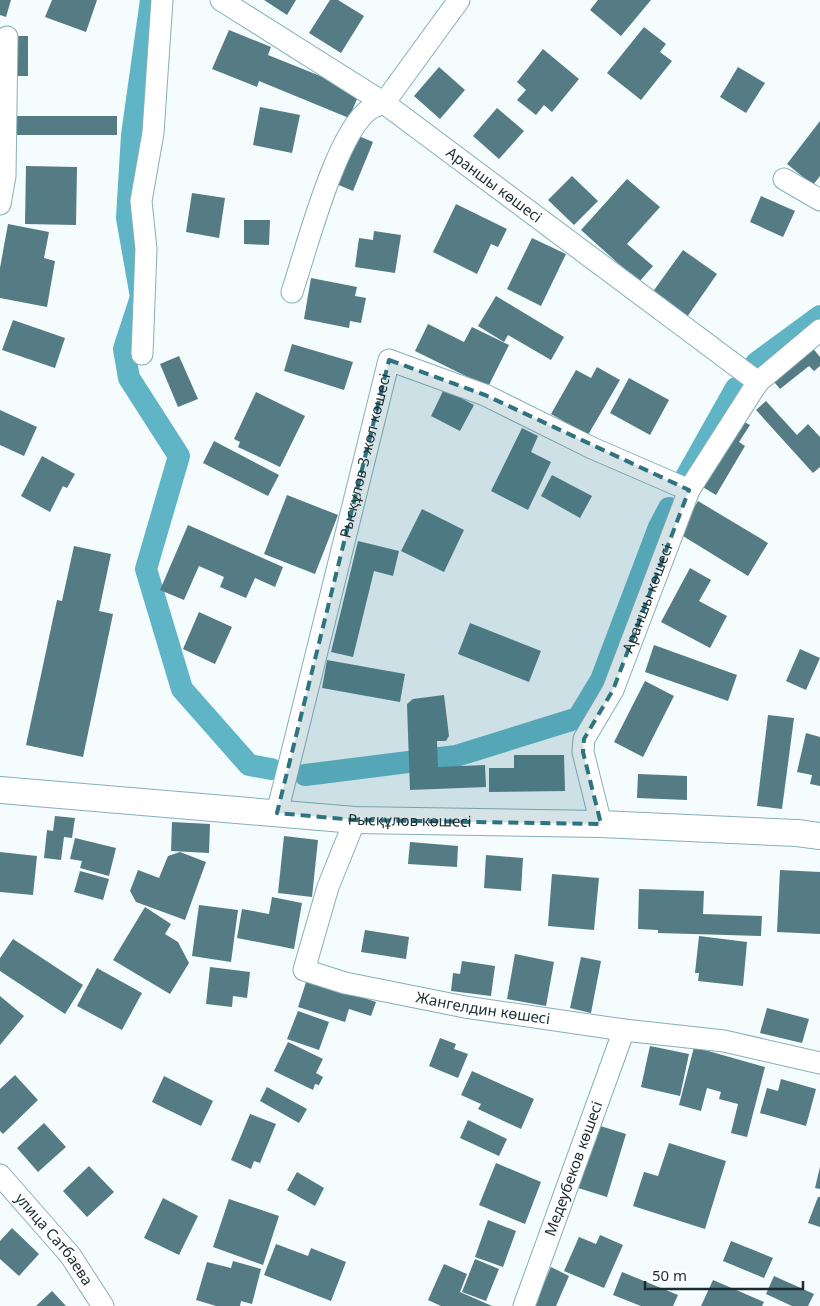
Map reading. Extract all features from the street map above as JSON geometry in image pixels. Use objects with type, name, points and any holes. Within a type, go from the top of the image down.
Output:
[{"type":"main road","name":"Рысқұлов көшесі","points":[[0,790],[355,820],[601,824],[796,833],[820,836]]},
{"type":"street","points":[[142,354],[146,249],[141,201],[153,133],[162,0]]},
{"type":"street","name":"Араншы көшесі","points":[[221,0],[384,103],[758,382]]},
{"type":"street","points":[[292,292],[330,177],[341,150],[358,122],[370,109],[384,103],[459,0]]},
{"type":"street","points":[[0,204],[4,176],[7,37]]},
{"type":"street","points":[[784,179],[820,200]]},
{"type":"street","name":"Араншы көшесі","points":[[601,824],[583,752],[584,739],[614,690],[690,490],[758,382],[820,330]]},
{"type":"street","name":"Рысқұлов 3 жол көшесі","points":[[276,813],[390,360],[485,395],[592,448],[690,490]]},
{"type":"street","name":"Жангелдин көшесі","points":[[355,820],[328,887],[304,970],[345,983],[465,1007],[624,1030],[666,1033],[724,1041],[820,1062]]},
{"type":"street","name":"Медеубеков көшесі","points":[[524,1306],[624,1030]]},
{"type":"street","name":"улица Сатбаева","points":[[0,1175],[70,1255],[103,1306]]},
{"type":"highlighted area","points":[[389,360],[485,395],[689,490],[613,690],[584,739],[583,752],[601,824],[355,820],[277,813]]},
{"type":"building","points":[[0,0],[11,0],[6,17],[0,15]]},
{"type":"building","points":[[52,0],[97,0],[86,32],[45,17]]},
{"type":"building","points":[[264,0],[296,0],[287,15]]},
{"type":"building","points":[[330,0],[338,0],[364,16],[341,53],[309,33]]},
{"type":"building","points":[[598,0],[651,0],[621,36],[590,10]]},
{"type":"building","points":[[644,27],[666,44],[660,52],[672,61],[641,100],[607,73]]},
{"type":"building","points":[[229,30],[271,47],[268,55],[360,92],[349,118],[259,81],[257,87],[212,69]]},
{"type":"building","points":[[14,36],[28,36],[28,76],[13,76]]},
{"type":"building","points":[[543,49],[579,79],[552,112],[544,105],[536,115],[517,100],[526,90],[517,82]]},
{"type":"building","points":[[439,67],[465,90],[440,119],[414,96]]},
{"type":"building","points":[[738,67],[765,83],[746,113],[720,97]]},
{"type":"building","points":[[260,107],[300,115],[292,153],[253,145]]},
{"type":"building","points":[[497,108],[524,131],[499,159],[473,136]]},
{"type":"building","points":[[15,116],[117,116],[117,135],[15,135]]},
{"type":"building","points":[[820,121],[820,176],[813,185],[787,164]]},
{"type":"building","points":[[354,134],[373,142],[353,191],[334,183]]},
{"type":"building","points":[[26,166],[77,167],[76,225],[25,224]]},
{"type":"building","points":[[572,176],[598,201],[574,225],[548,200]]},
{"type":"building","points":[[627,179],[660,207],[627,244],[653,266],[639,282],[581,230]]},
{"type":"building","points":[[192,193],[225,198],[219,238],[186,232]]},
{"type":"building","points":[[761,196],[795,211],[783,237],[750,222]]},
{"type":"building","points":[[456,204],[507,229],[498,247],[491,244],[477,274],[433,252]]},
{"type":"building","points":[[244,220],[270,220],[269,245],[244,244]]},
{"type":"building","points":[[8,224],[49,232],[44,258],[55,261],[47,307],[0,298],[0,268]]},
{"type":"building","points":[[374,231],[401,235],[395,273],[355,267],[359,238],[373,240]]},
{"type":"building","points":[[532,238],[566,254],[541,306],[507,289]]},
{"type":"building","points":[[683,250],[717,274],[687,317],[652,293]]},
{"type":"building","points":[[311,278],[357,287],[355,296],[366,298],[361,323],[350,321],[349,328],[304,319]]},
{"type":"building","points":[[496,296],[564,337],[551,360],[508,335],[504,342],[478,326]]},
{"type":"building","points":[[13,320],[65,338],[55,368],[2,350]]},
{"type":"building","points":[[428,324],[464,342],[472,327],[509,345],[488,387],[415,351]]},
{"type":"building","points":[[292,344],[353,362],[344,390],[284,371]]},
{"type":"building","points":[[811,346],[820,357],[820,366],[814,371],[809,366],[780,389],[770,377]]},
{"type":"building","points":[[179,356],[198,399],[178,407],[160,364]]},
{"type":"building","points":[[597,367],[620,380],[588,435],[551,414],[576,370],[591,378]]},
{"type":"building","points":[[629,378],[669,400],[650,435],[610,413]]},
{"type":"building","points":[[444,389],[474,405],[460,431],[431,416]]},
{"type":"building","points":[[256,392],[305,416],[280,467],[238,447],[240,442],[234,439]]},
{"type":"building","points":[[766,401],[797,435],[808,424],[820,437],[820,467],[813,473],[756,410]]},
{"type":"building","points":[[0,410],[37,427],[24,456],[0,445]]},
{"type":"building","points":[[741,420],[750,425],[739,442],[745,446],[716,495],[701,486]]},
{"type":"building","points":[[522,428],[538,436],[531,452],[551,462],[528,510],[491,491]]},
{"type":"building","points":[[214,441],[279,475],[268,496],[203,463]]},
{"type":"building","points":[[42,456],[75,474],[67,488],[63,486],[50,512],[21,496]]},
{"type":"building","points":[[552,475],[592,496],[580,518],[541,496]]},
{"type":"building","points":[[287,495],[338,515],[315,574],[264,554]]},
{"type":"building","points":[[698,501],[768,543],[748,576],[678,533]]},
{"type":"building","points":[[422,509],[464,530],[444,572],[401,551]]},
{"type":"building","points":[[188,525],[283,567],[275,587],[255,578],[246,598],[220,587],[224,577],[199,566],[184,600],[160,590]]},
{"type":"building","points":[[358,541],[399,551],[393,576],[374,571],[353,657],[331,652]]},
{"type":"building","points":[[74,546],[111,554],[99,611],[113,614],[83,757],[26,745],[57,600],[62,601]]},
{"type":"building","points":[[690,568],[711,580],[699,601],[727,616],[710,648],[661,622]]},
{"type":"building","points":[[199,612],[232,627],[215,664],[183,649]]},
{"type":"building","points":[[470,623],[541,651],[529,682],[458,654]]},
{"type":"building","points":[[654,645],[737,675],[728,701],[645,672]]},
{"type":"building","points":[[800,649],[820,658],[806,690],[786,681]]},
{"type":"building","points":[[327,660],[405,674],[400,702],[322,688]]},
{"type":"building","points":[[645,681],[674,696],[643,757],[614,742]]},
{"type":"building","points":[[444,695],[449,736],[446,741],[437,741],[438,767],[485,765],[486,787],[410,790],[407,704],[413,699]]},
{"type":"building","points":[[768,715],[794,718],[782,809],[757,806]]},
{"type":"building","points":[[806,733],[820,737],[820,786],[810,784],[812,775],[797,772]]},
{"type":"building","points":[[514,755],[564,755],[565,791],[489,792],[489,768],[514,768]]},
{"type":"building","points":[[638,774],[687,776],[687,800],[637,798]]},
{"type":"building","points":[[55,816],[75,818],[72,838],[64,837],[61,860],[44,858],[47,830],[53,831]]},
{"type":"building","points":[[172,822],[210,824],[209,853],[171,851]]},
{"type":"building","points":[[284,836],[318,840],[312,897],[278,893]]},
{"type":"building","points":[[75,838],[116,848],[109,876],[80,868],[82,861],[70,859]]},
{"type":"building","points":[[410,842],[458,846],[457,867],[408,864]]},
{"type":"building","points":[[0,852],[37,856],[33,895],[0,892]]},
{"type":"building","points":[[180,852],[206,862],[185,920],[136,902],[130,891],[138,870],[159,878],[168,856]]},
{"type":"building","points":[[486,855],[523,858],[521,891],[484,888]]},
{"type":"building","points":[[780,870],[820,872],[820,934],[777,932]]},
{"type":"building","points":[[80,871],[109,879],[103,900],[74,892]]},
{"type":"building","points":[[552,874],[599,878],[594,930],[548,926]]},
{"type":"building","points":[[639,889],[704,891],[703,914],[762,916],[761,936],[658,933],[658,930],[638,929]]},
{"type":"building","points":[[272,897],[302,903],[294,949],[237,938],[242,909],[269,914]]},
{"type":"building","points":[[199,905],[238,910],[231,962],[192,956]]},
{"type":"building","points":[[145,907],[171,924],[165,934],[178,942],[189,963],[170,994],[113,960]]},
{"type":"building","points":[[365,930],[409,937],[406,959],[361,952]]},
{"type":"building","points":[[699,936],[747,942],[743,986],[698,981],[699,973],[695,973]]},
{"type":"building","points":[[13,939],[83,985],[65,1014],[0,971],[0,958]]},
{"type":"building","points":[[515,954],[554,962],[546,1006],[507,999]]},
{"type":"building","points":[[581,957],[601,961],[591,1013],[570,1008]]},
{"type":"building","points":[[462,961],[495,966],[491,996],[451,991],[453,973],[460,974]]},
{"type":"building","points":[[210,967],[250,972],[247,998],[233,996],[232,1007],[206,1004]]},
{"type":"building","points":[[97,968],[142,993],[122,1030],[77,1006]]},
{"type":"building","points":[[307,979],[376,1002],[371,1016],[349,1009],[345,1022],[298,1007]]},
{"type":"building","points":[[0,996],[24,1016],[0,1045]]},
{"type":"building","points":[[767,1008],[809,1019],[802,1043],[760,1033]]},
{"type":"building","points":[[298,1011],[329,1022],[319,1050],[287,1039]]},
{"type":"building","points":[[440,1038],[456,1044],[454,1049],[468,1054],[458,1078],[429,1066]]},
{"type":"building","points":[[288,1042],[323,1059],[316,1073],[323,1077],[319,1085],[315,1084],[313,1090],[274,1071]]},
{"type":"building","points":[[650,1046],[689,1054],[680,1096],[641,1087]]},
{"type":"building","points":[[694,1047],[765,1067],[747,1137],[731,1133],[738,1104],[719,1099],[721,1092],[707,1088],[701,1111],[679,1105]]},
{"type":"building","points":[[472,1071],[534,1099],[521,1129],[478,1109],[481,1104],[461,1095]]},
{"type":"building","points":[[15,1075],[38,1100],[3,1134],[0,1131],[0,1089]]},
{"type":"building","points":[[164,1076],[213,1101],[201,1126],[152,1102]]},
{"type":"building","points":[[781,1079],[816,1089],[806,1126],[760,1113],[767,1088],[778,1091]]},
{"type":"building","points":[[267,1087],[307,1109],[299,1123],[260,1101]]},
{"type":"building","points":[[250,1114],[276,1124],[260,1163],[254,1161],[251,1169],[231,1160]]},
{"type":"building","points":[[468,1120],[507,1139],[499,1156],[460,1138]]},
{"type":"building","points":[[44,1123],[66,1147],[38,1172],[17,1148]]},
{"type":"building","points":[[594,1124],[626,1134],[607,1197],[575,1187]]},
{"type":"building","points":[[669,1143],[726,1161],[705,1229],[633,1206],[644,1172],[658,1176]]},
{"type":"building","points":[[496,1163],[541,1182],[525,1224],[479,1205]]},
{"type":"building","points":[[89,1166],[114,1192],[87,1217],[63,1191]]},
{"type":"building","points":[[820,1167],[820,1189],[815,1188]]},
{"type":"building","points":[[297,1172],[324,1188],[315,1206],[287,1190]]},
{"type":"building","points":[[818,1197],[820,1197],[820,1227],[808,1223]]},
{"type":"building","points":[[163,1198],[198,1216],[179,1255],[144,1238]]},
{"type":"building","points":[[229,1199],[279,1216],[263,1265],[213,1247]]},
{"type":"building","points":[[488,1220],[516,1231],[503,1267],[475,1257]]},
{"type":"building","points":[[12,1228],[39,1254],[19,1276],[0,1259],[0,1241]]},
{"type":"building","points":[[600,1235],[623,1245],[604,1288],[564,1271],[579,1237],[596,1244]]},
{"type":"building","points":[[731,1241],[773,1258],[764,1278],[723,1261]]},
{"type":"building","points":[[276,1244],[308,1256],[311,1248],[346,1262],[331,1301],[264,1275]]},
{"type":"building","points":[[475,1259],[499,1269],[486,1301],[462,1292]]},
{"type":"building","points":[[233,1261],[261,1269],[252,1304],[241,1301],[240,1306],[216,1306],[196,1300],[207,1262],[231,1268]]},
{"type":"building","points":[[444,1264],[467,1274],[460,1292],[492,1306],[441,1306],[428,1300]]},
{"type":"building","points":[[551,1267],[569,1276],[556,1306],[534,1306]]},
{"type":"building","points":[[622,1272],[678,1295],[673,1306],[641,1306],[613,1295]]},
{"type":"building","points":[[774,1276],[814,1294],[808,1306],[792,1306],[766,1294]]},
{"type":"building","points":[[713,1280],[764,1302],[762,1306],[701,1306]]},
{"type":"building","points":[[52,1291],[66,1306],[36,1306]]},
{"type":"waterway","points":[[151,0],[132,135],[127,218],[141,297],[124,349],[129,378],[179,456],[146,569],[182,689],[249,765],[271,769]]},
{"type":"waterway","points":[[756,363],[820,316]]},
{"type":"waterway","points":[[686,477],[736,388]]},
{"type":"waterway","points":[[305,775],[456,756],[578,718],[601,680],[659,527],[669,508]]}]
